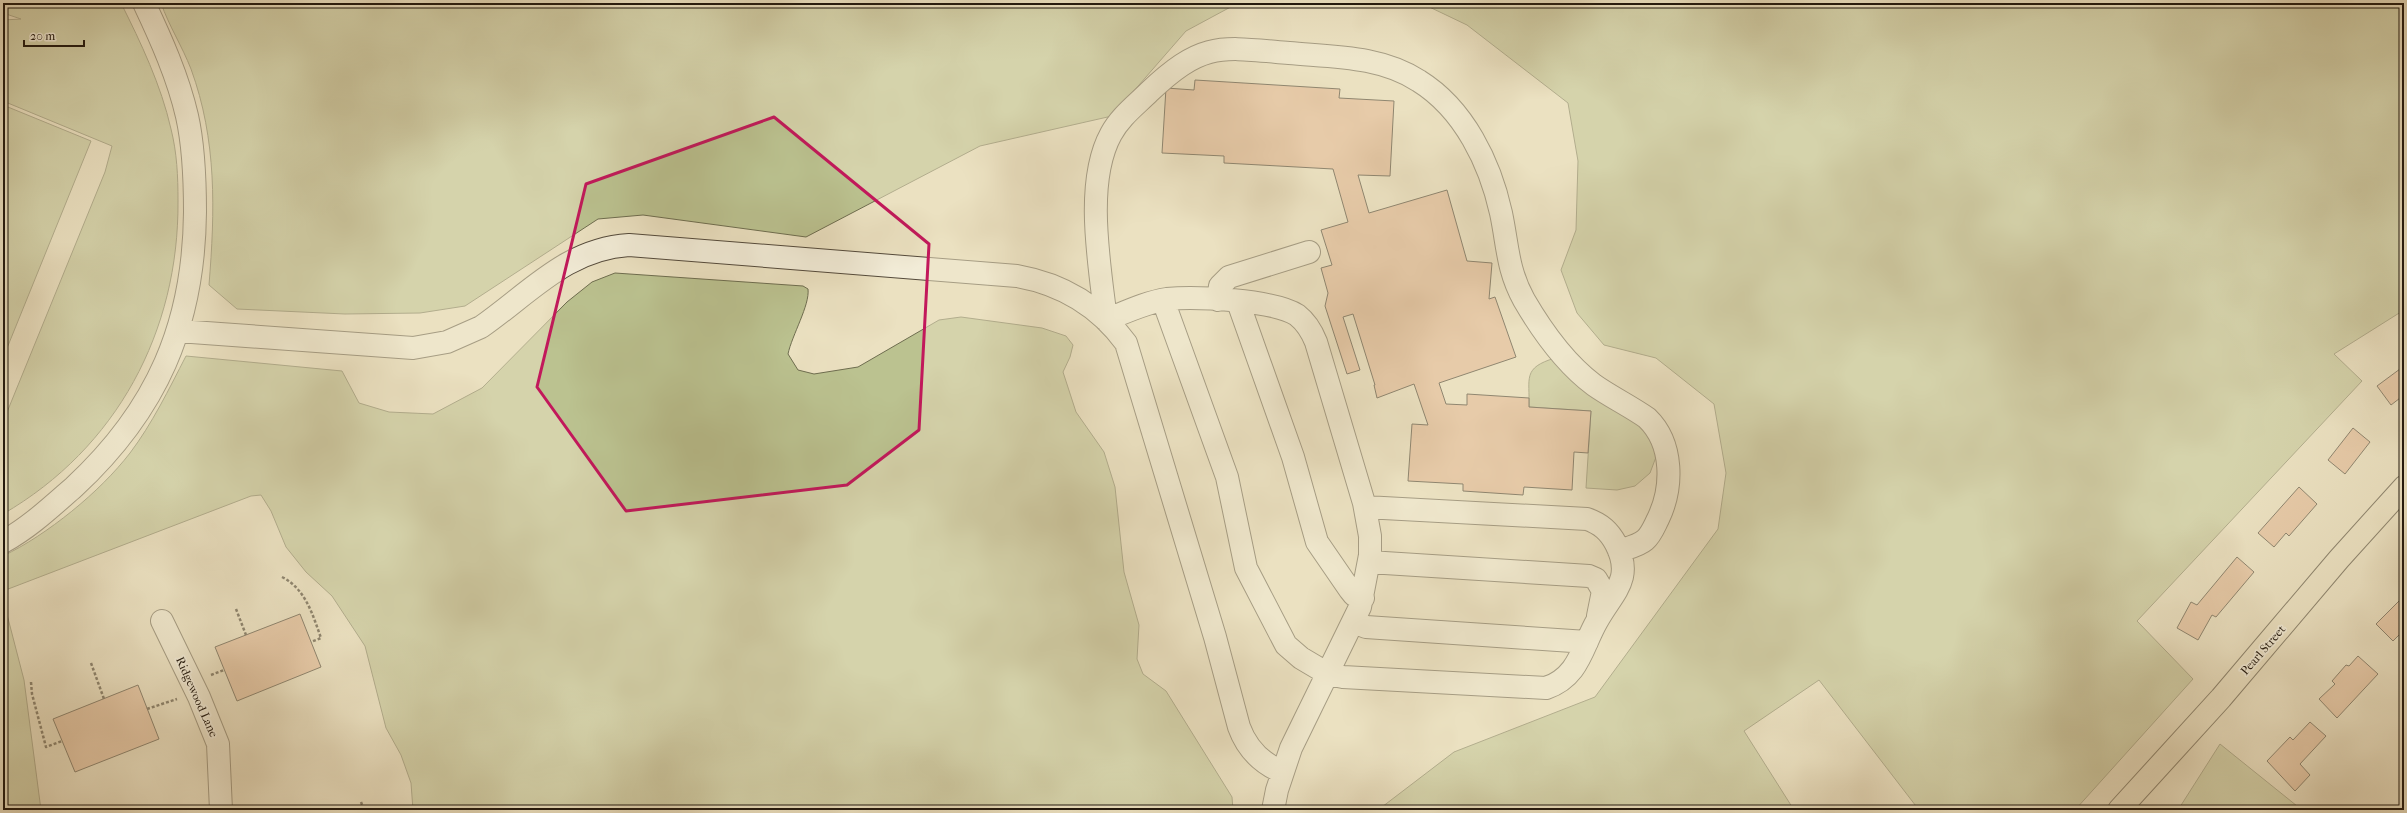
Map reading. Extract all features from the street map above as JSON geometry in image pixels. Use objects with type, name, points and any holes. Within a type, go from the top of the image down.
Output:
[{"type":"main road","name":"Pearl Street","points":[[2119,810],[2231,687],[2339,559],[2404,487]]},
{"type":"street","points":[[3,542],[43,515],[84,477],[130,426],[162,370],[178,331],[187,301],[193,266],[195,192],[193,155],[187,117],[176,80],[144,3]]},
{"type":"street","points":[[1106,320],[1096,222],[1097,192],[1102,161],[1109,137],[1115,127],[1165,77],[1182,63],[1199,54],[1217,49],[1241,49],[1354,58],[1387,65],[1404,72],[1422,82],[1448,106],[1461,120],[1472,139],[1498,202],[1509,268],[1524,299],[1538,322],[1555,346],[1584,377],[1647,418],[1660,435],[1668,470],[1669,482],[1661,513],[1653,529],[1644,541],[1619,551]]},
{"type":"street","points":[[178,331],[395,347],[432,346],[447,342],[481,327],[572,259],[601,249],[628,245],[1023,278],[1053,285],[1073,295],[1106,320],[1126,343],[1216,637],[1232,707],[1244,740],[1259,759],[1282,772]]},
{"type":"street","points":[[1309,252],[1229,277],[1220,286],[1228,301],[1291,452],[1317,542],[1352,594],[1363,598]]},
{"type":"street","points":[[1106,320],[1163,300],[1183,298],[1264,304],[1288,311],[1304,322],[1312,332],[1365,507],[1370,536],[1370,562],[1363,598],[1354,622],[1298,731],[1282,772],[1273,810]]},
{"type":"street","points":[[1163,300],[1227,477],[1246,568],[1286,645],[1301,658],[1328,674],[1356,678],[1546,688],[1562,681],[1574,670],[1597,621],[1603,591],[1596,579],[1589,576],[1370,562]]},
{"type":"street","points":[[1365,507],[1578,517],[1592,521],[1604,527],[1619,551],[1623,561],[1621,582],[1617,593],[1597,621]]},
{"type":"street","points":[[1354,622],[1366,627],[1588,642]]},
{"type":"street","name":"Ridgewood Lane","points":[[165,628],[197,692],[218,744],[222,810]]},
{"type":"path","points":[[282,577],[297,587],[312,613],[321,638],[311,642]]},
{"type":"path","points":[[236,609],[246,635]]},
{"type":"path","points":[[91,663],[104,698]]},
{"type":"path","points":[[31,682],[32,694],[46,747],[62,741]]},
{"type":"path","points":[[147,709],[197,692]]},
{"type":"path","points":[[361,802],[364,810]]},
{"type":"highlighted area","points":[[774,117],[929,244],[919,430],[847,485],[626,511],[537,387],[586,184]]},
{"type":"green space","points":[[3,3],[121,3],[150,64],[167,113],[176,156],[178,201],[175,249],[167,295],[153,340],[134,382],[109,420],[79,456],[43,487],[3,514],[3,422],[105,172],[112,146],[3,101],[3,20],[21,19],[3,13]]},
{"type":"green space","points":[[161,3],[1238,3],[1186,31],[1112,116],[980,146],[806,237],[643,215],[598,219],[465,306],[420,313],[345,314],[237,309],[209,285],[213,203],[210,149],[206,122],[191,69]]},
{"type":"green space","points":[[1421,3],[2404,3],[2404,310],[2334,354],[2362,381],[2137,621],[2193,679],[2075,810],[1919,810],[1819,680],[1744,731],[1794,810],[1378,810],[1454,752],[1595,697],[1718,529],[1726,473],[1714,404],[1656,358],[1604,345],[1577,313],[1561,270],[1576,230],[1578,161],[1568,103],[1467,25]]},
{"type":"green space","points":[[3,105],[91,141],[3,358]]},
{"type":"green space","points":[[615,273],[803,286],[808,289],[808,296],[804,312],[788,354],[798,370],[814,374],[858,367],[939,320],[961,317],[1042,328],[1066,336],[1073,345],[1070,357],[1063,372],[1076,412],[1104,452],[1115,487],[1124,572],[1139,625],[1137,659],[1143,674],[1166,691],[1232,797],[1233,810],[413,810],[411,783],[401,755],[386,728],[365,646],[332,596],[306,572],[286,547],[271,511],[261,495],[251,496],[3,591],[3,556],[37,537],[72,511],[104,483],[118,468],[146,430],[186,356],[342,371],[359,403],[389,412],[433,414],[482,388],[567,302],[592,282]]},
{"type":"green space","points":[[1555,358],[1644,428],[1655,448],[1656,457],[1650,473],[1635,486],[1617,490],[1586,488],[1591,411],[1529,407],[1530,375],[1537,366]]},
{"type":"green space","points":[[3,599],[24,680],[41,810],[3,810]]},
{"type":"green space","points":[[2220,744],[2302,810],[2178,810]]},
{"type":"building","points":[[1195,80],[1340,89],[1339,98],[1394,101],[1390,176],[1358,175],[1369,213],[1447,190],[1467,261],[1492,263],[1489,299],[1495,297],[1516,357],[1439,383],[1446,404],[1467,405],[1467,394],[1529,398],[1529,407],[1591,411],[1588,453],[1574,452],[1572,490],[1524,487],[1523,495],[1463,491],[1463,484],[1408,481],[1412,424],[1428,425],[1414,384],[1377,398],[1375,385],[1353,314],[1343,317],[1360,370],[1347,374],[1325,306],[1328,293],[1321,268],[1332,265],[1321,230],[1348,222],[1333,169],[1224,163],[1224,156],[1162,153],[1166,88],[1194,90]]},
{"type":"building","points":[[2404,366],[2404,395],[2391,405],[2377,386]]},
{"type":"building","points":[[2353,428],[2370,442],[2345,474],[2328,460]]},
{"type":"building","points":[[2299,487],[2317,504],[2289,536],[2286,533],[2274,547],[2258,533]]},
{"type":"building","points":[[2237,557],[2254,572],[2216,617],[2212,615],[2198,640],[2177,628],[2191,602],[2197,605]]},
{"type":"building","points":[[2404,596],[2404,630],[2393,641],[2376,624]]},
{"type":"building","points":[[300,614],[321,667],[237,701],[215,647]]},
{"type":"building","points":[[2358,656],[2378,674],[2337,718],[2319,699],[2335,684],[2332,681],[2346,665],[2349,666]]},
{"type":"building","points":[[138,685],[159,739],[75,772],[53,719]]},
{"type":"building","points":[[2310,722],[2326,736],[2300,764],[2310,775],[2295,791],[2267,761],[2290,737],[2293,740]]}]
